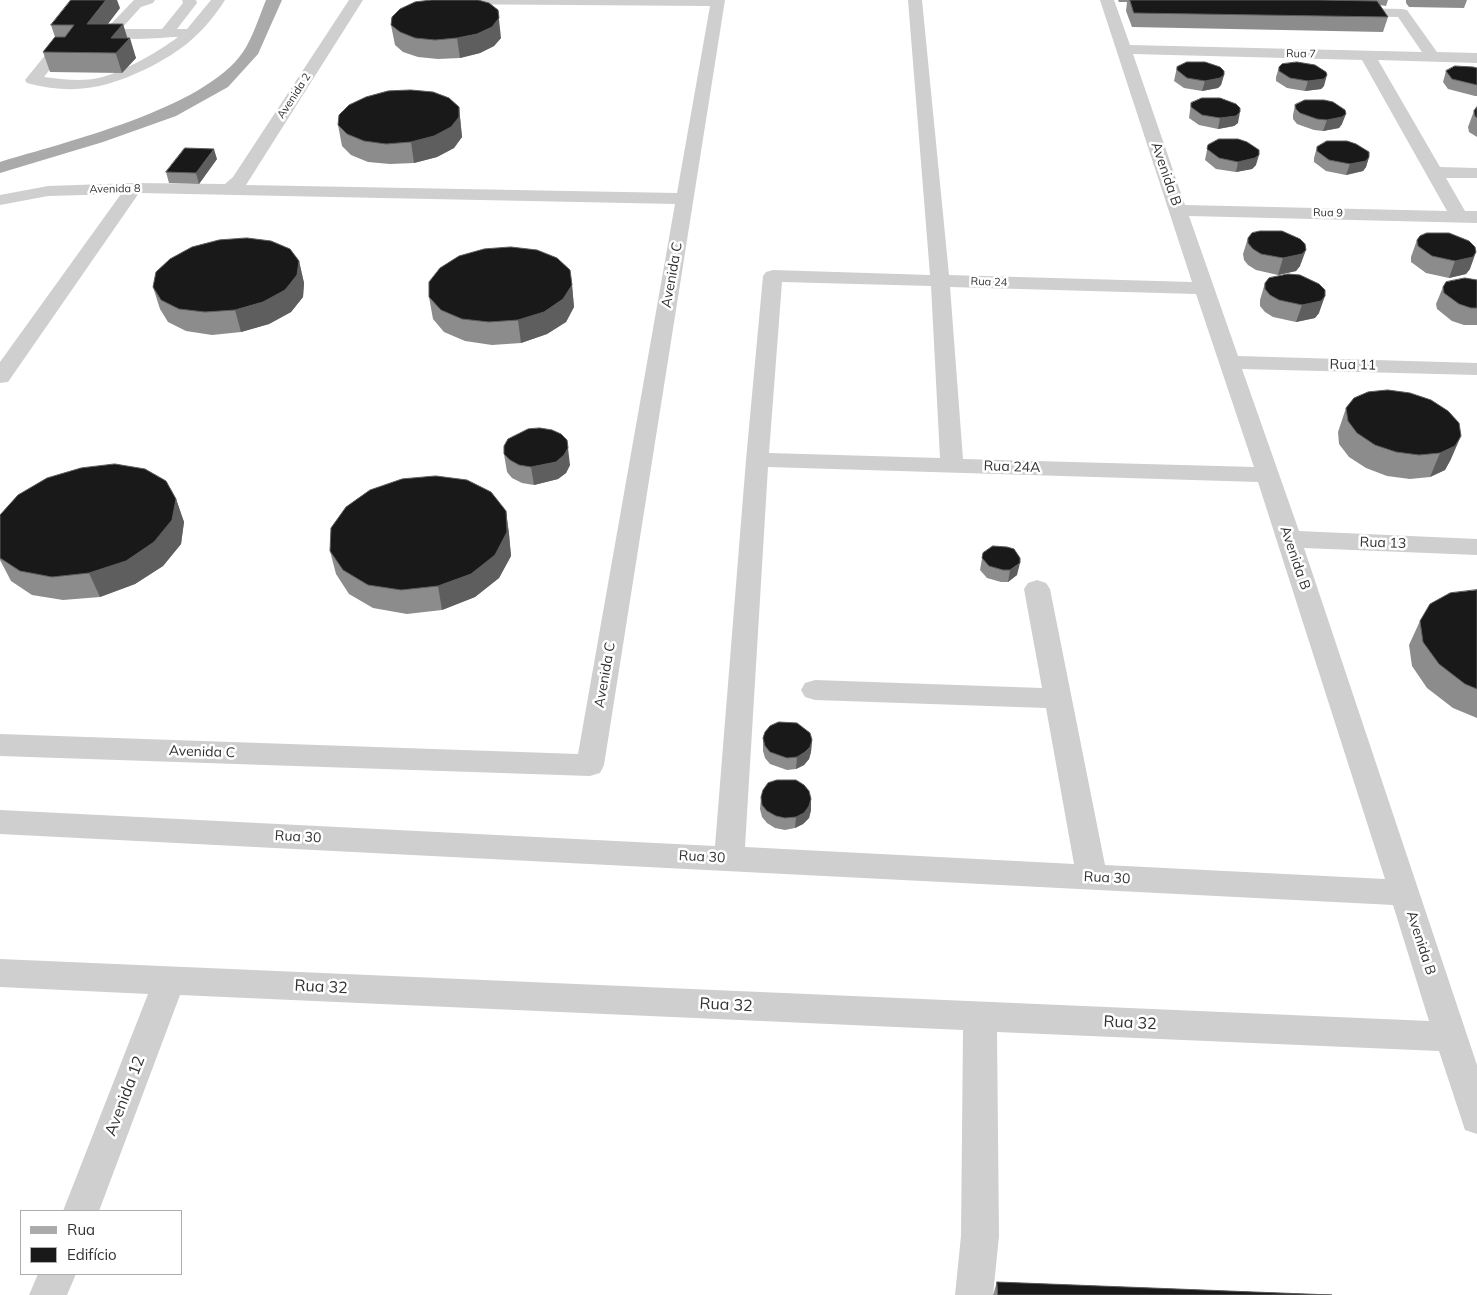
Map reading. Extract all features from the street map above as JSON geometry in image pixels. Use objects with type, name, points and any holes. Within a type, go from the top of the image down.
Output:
[{"type":"main road","points":[[0,168],[97,138],[170,112],[222,83],[250,54],[274,0]]},
{"type":"lane","points":[[148,0],[136,4],[112,30],[120,34],[195,32]]},
{"type":"lane","points":[[166,33],[190,3],[189,0]]},
{"type":"lane","points":[[56,51],[33,80],[55,84],[98,83],[171,51],[195,32],[218,0]]},
{"type":"lane","name":"Avenida 2","points":[[230,190],[240,181],[356,0]]},
{"type":"lane","points":[[432,0],[714,1]]},
{"type":"lane","points":[[915,0],[940,280],[952,465]]},
{"type":"lane","points":[[1393,0],[1432,56]]},
{"type":"lane","name":"Avenida C","points":[[0,745],[590,765],[685,199],[714,1]]},
{"type":"lane","name":"Avenida B","points":[[1115,5],[1124,50],[1289,539],[1451,1037],[1474,1102]]},
{"type":"lane","points":[[1338,12],[1402,13]]},
{"type":"lane","name":"Rua 7","points":[[1124,50],[1477,58]]},
{"type":"lane","points":[[1367,56],[1434,172],[1468,216]]},
{"type":"lane","points":[[1434,172],[1477,173]]},
{"type":"lane","points":[[0,377],[134,188]]},
{"type":"lane","name":"Avenida 8","points":[[0,200],[48,191],[134,188],[685,199]]},
{"type":"lane","name":"Rua 9","points":[[1178,210],[1468,216]]},
{"type":"lane","name":"Rua 24","points":[[757,460],[773,276],[1204,288]]},
{"type":"lane","name":"Rua 11","points":[[1230,362],[1477,369]]},
{"type":"lane","points":[[729,859],[757,460]]},
{"type":"lane","name":"Rua 24A","points":[[757,460],[1267,475]]},
{"type":"lane","name":"Rua 13","points":[[1289,539],[1477,546]]},
{"type":"lane","points":[[1037,589],[1092,877]]},
{"type":"lane","points":[[815,690],[1058,698]]},
{"type":"lane","name":"Rua 30","points":[[0,822],[1405,893]]},
{"type":"lane","name":"Rua 32","points":[[0,974],[1451,1037]]},
{"type":"lane","name":"Avenida 12","points":[[81,1210],[169,981]]},
{"type":"lane","points":[[974,1295],[980,1236],[980,1016]]},
{"type":"lane","points":[[48,1295],[57,1275]]},
{"type":"building","points":[[71,0],[106,0],[87,24],[123,24],[111,38],[130,38],[116,53],[43,52],[55,37],[65,37],[74,25],[51,25]]},
{"type":"building","points":[[478,0],[489,3],[498,10],[499,18],[492,27],[477,34],[435,40],[415,38],[400,32],[391,25],[392,17],[400,9],[415,2]]},
{"type":"building","points":[[1130,0],[1377,1],[1388,17],[1134,13]]},
{"type":"building","points":[[1187,62],[1205,62],[1220,67],[1224,71],[1224,75],[1220,78],[1205,81],[1187,78],[1177,70],[1177,67]]},
{"type":"building","points":[[1297,62],[1315,65],[1326,72],[1327,75],[1324,79],[1308,81],[1290,78],[1279,71],[1279,67],[1282,64]]},
{"type":"building","points":[[1455,66],[1477,68],[1477,85],[1452,79],[1446,71]]},
{"type":"building","points":[[411,90],[433,92],[449,98],[459,107],[459,117],[451,127],[434,136],[411,142],[386,144],[364,141],[347,134],[338,125],[339,115],[349,105],[366,97],[388,91]]},
{"type":"building","points":[[1202,98],[1220,98],[1236,104],[1240,108],[1240,112],[1236,116],[1220,118],[1202,115],[1191,107],[1191,103]]},
{"type":"building","points":[[1305,100],[1333,102],[1345,110],[1346,114],[1342,117],[1327,120],[1317,119],[1300,113],[1296,109],[1295,105]]},
{"type":"building","points":[[1477,107],[1477,118],[1474,111]]},
{"type":"building","points":[[1219,139],[1238,139],[1247,142],[1259,150],[1259,155],[1255,158],[1238,162],[1219,158],[1207,149],[1208,145]]},
{"type":"building","points":[[1327,141],[1347,141],[1356,144],[1369,152],[1369,157],[1366,161],[1350,164],[1329,160],[1317,151],[1317,147]]},
{"type":"building","points":[[185,148],[214,149],[196,173],[166,172]]},
{"type":"building","points":[[1282,231],[1300,239],[1305,244],[1306,250],[1302,254],[1283,258],[1261,254],[1248,243],[1248,238],[1252,233]]},
{"type":"building","points":[[1427,233],[1449,233],[1469,241],[1475,247],[1476,252],[1473,257],[1455,261],[1432,256],[1418,246],[1417,240],[1420,236]]},
{"type":"building","points":[[247,238],[271,241],[290,249],[299,261],[297,275],[285,290],[263,302],[235,310],[205,312],[179,309],[161,300],[153,287],[156,272],[170,259],[192,247],[219,240]]},
{"type":"building","points":[[511,247],[537,250],[557,258],[570,270],[572,285],[563,299],[544,312],[518,320],[489,322],[462,319],[441,310],[429,297],[429,282],[440,268],[459,256],[484,249]]},
{"type":"building","points":[[1288,274],[1300,275],[1319,284],[1325,290],[1325,296],[1321,301],[1302,305],[1279,300],[1270,295],[1265,289],[1265,283],[1269,278]]},
{"type":"building","points":[[1465,278],[1477,280],[1477,308],[1459,304],[1444,293],[1443,287],[1446,282]]},
{"type":"building","points":[[1388,390],[1410,393],[1431,400],[1448,411],[1459,423],[1461,436],[1455,446],[1440,453],[1419,455],[1396,452],[1375,445],[1357,433],[1348,421],[1346,408],[1354,398],[1368,392]]},
{"type":"building","points":[[540,428],[561,434],[567,440],[568,448],[564,455],[556,462],[531,467],[519,465],[504,454],[504,446],[508,439],[528,429]]},
{"type":"building","points":[[115,464],[145,469],[166,481],[176,499],[172,520],[154,542],[126,561],[89,573],[52,577],[20,571],[0,558],[0,515],[18,495],[47,478],[81,468]]},
{"type":"building","points":[[436,476],[467,480],[491,492],[506,511],[507,532],[495,555],[471,574],[438,586],[401,590],[368,585],[343,570],[330,551],[331,528],[346,507],[370,490],[402,479]]},
{"type":"building","points":[[993,546],[1014,549],[1020,558],[1020,563],[1010,570],[989,566],[982,558],[983,553]]},
{"type":"building","points":[[1477,590],[1477,689],[1465,684],[1439,664],[1423,642],[1420,621],[1430,604],[1450,593]]},
{"type":"building","points":[[779,722],[797,723],[810,733],[812,740],[810,747],[797,757],[787,758],[770,752],[765,746],[763,738],[770,726]]},
{"type":"building","points":[[777,780],[796,780],[809,791],[811,799],[804,813],[796,817],[785,818],[767,811],[762,805],[761,797],[763,790],[768,783]]},
{"type":"building","points":[[997,1282],[1332,1295],[998,1295]]}]
